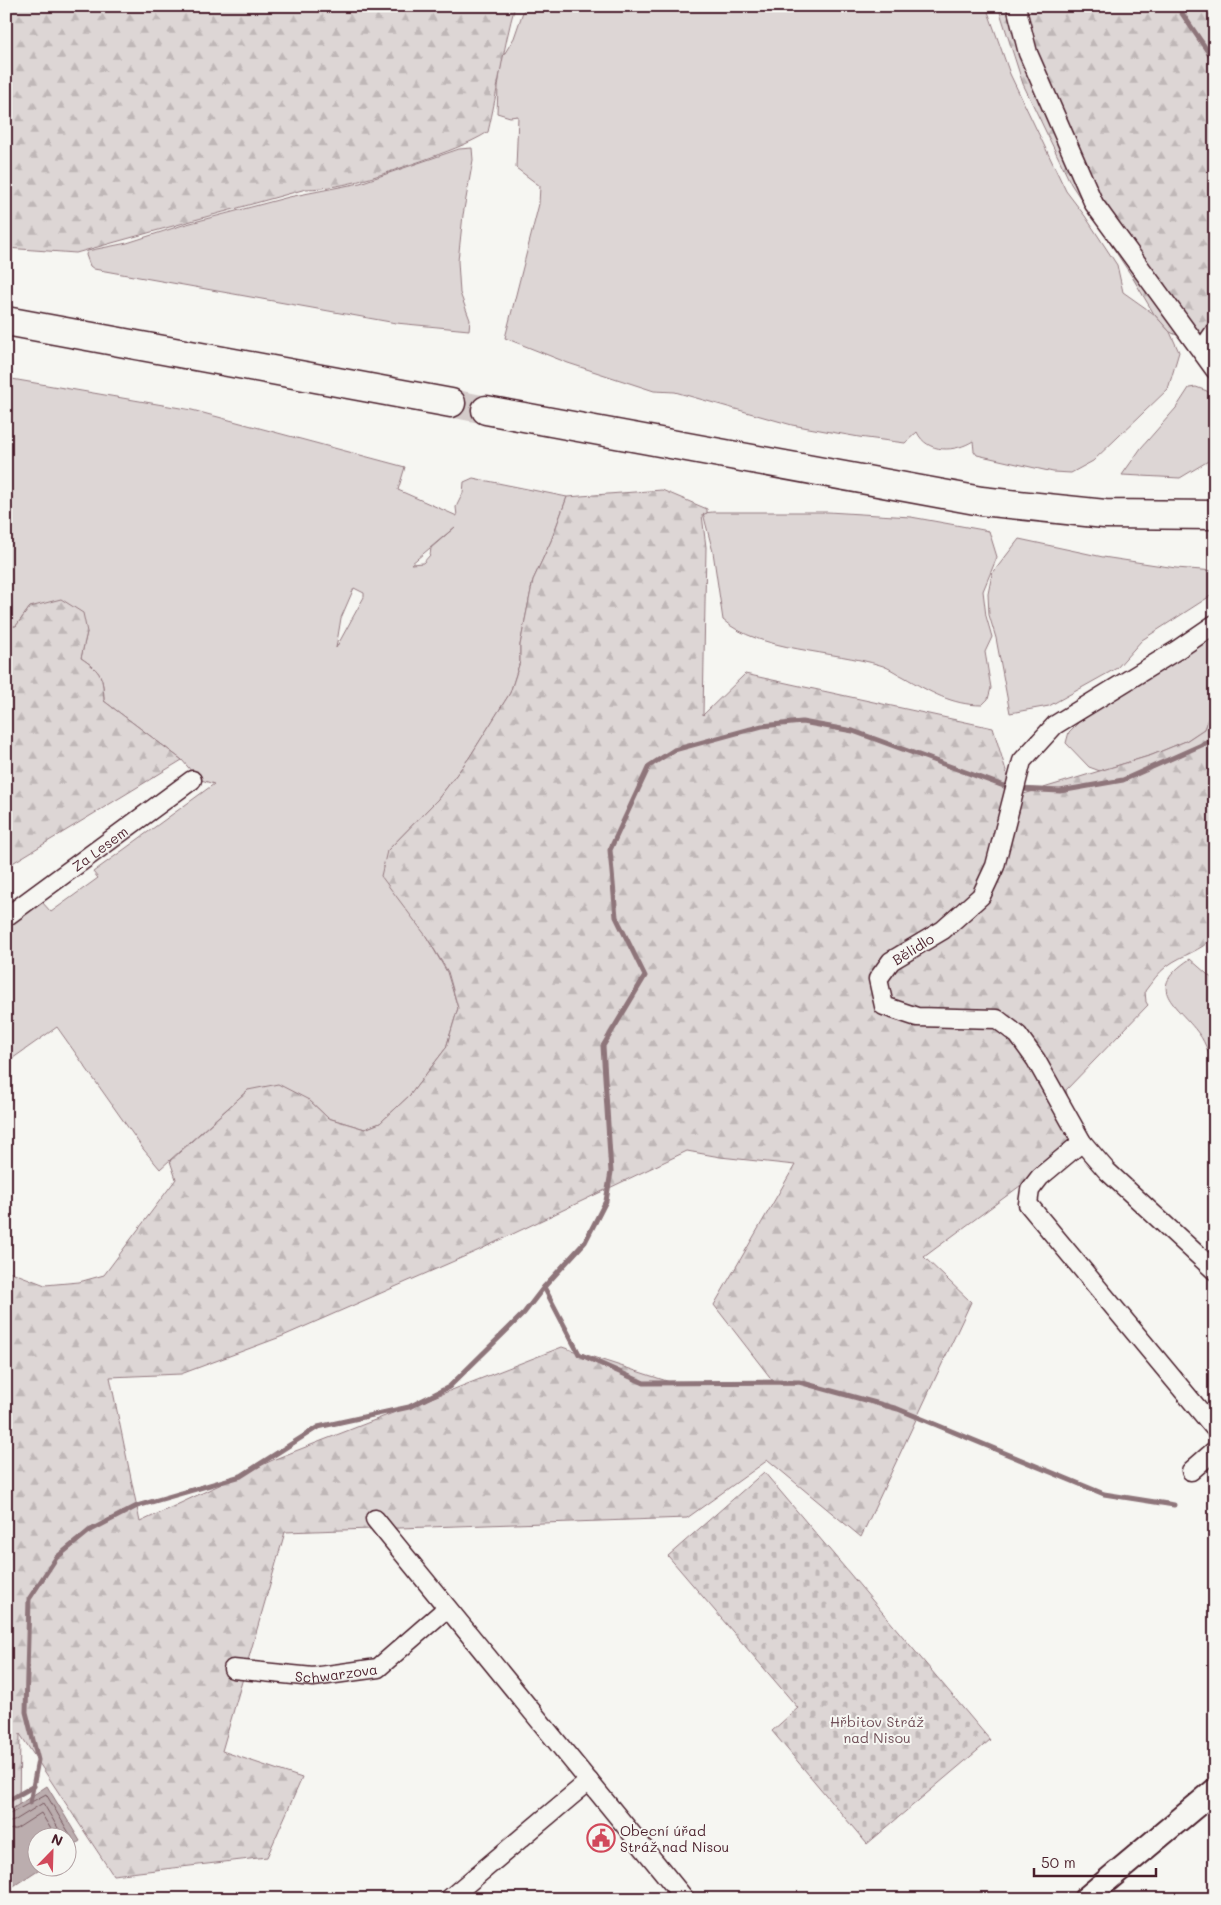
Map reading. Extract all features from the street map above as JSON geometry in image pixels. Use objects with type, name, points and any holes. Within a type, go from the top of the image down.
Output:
[{"type":"main road","points":[[6,321],[451,403]]},
{"type":"main road","points":[[486,410],[981,501],[1105,514],[1215,515]]},
{"type":"street","points":[[1016,6],[1028,53],[1094,204],[1215,370]]},
{"type":"street","points":[[1202,350],[1215,331]]},
{"type":"street","name":"Bělidlo","points":[[1215,624],[1177,650],[1055,725],[1022,761],[995,866],[981,896],[943,930],[891,961],[878,979],[884,1006],[917,1017],[997,1019],[1018,1035],[1036,1060],[1082,1142],[1107,1171],[1215,1271]]},
{"type":"street","name":"Za Lesem","points":[[6,917],[192,780]]},
{"type":"street","points":[[1082,1142],[1040,1177],[1030,1190],[1028,1204],[1215,1429]]},
{"type":"street","points":[[1191,1471],[1215,1450]]},
{"type":"street","points":[[375,1519],[685,1899]]},
{"type":"street","name":"Schwarzova","points":[[233,1669],[313,1678],[378,1668],[447,1608]]},
{"type":"street","points":[[449,1899],[589,1781]]},
{"type":"street","points":[[1085,1899],[1215,1790]]},
{"type":"green space","points":[[6,6],[515,6],[488,132],[480,137],[464,145],[365,180],[336,186],[306,189],[76,253],[6,248]]},
{"type":"green space","points":[[525,6],[986,6],[1010,74],[1066,191],[1117,265],[1123,292],[1154,314],[1170,332],[1179,352],[1168,389],[1093,461],[1071,473],[1053,472],[977,455],[974,451],[973,441],[966,445],[942,449],[928,444],[917,432],[905,443],[792,425],[675,392],[654,391],[568,363],[505,338],[539,204],[540,186],[516,168],[518,116],[510,117],[497,113],[502,58],[514,38]]},
{"type":"green space","points":[[998,6],[1215,6],[1214,352],[1170,332],[1154,314],[1131,275],[1071,184],[1023,84]]},
{"type":"green space","points":[[472,148],[473,160],[463,215],[458,261],[460,293],[470,320],[469,330],[396,323],[94,269],[90,266],[86,255],[87,251],[127,243],[183,225],[289,197],[360,183],[459,149]]},
{"type":"green space","points":[[6,378],[192,410],[405,467],[398,490],[457,516],[456,507],[463,493],[464,482],[473,478],[567,497],[551,541],[533,580],[520,645],[520,662],[510,693],[469,758],[438,799],[387,851],[426,936],[447,972],[458,1008],[446,1048],[410,1095],[380,1123],[365,1129],[328,1118],[309,1100],[248,1090],[160,1169],[144,1150],[57,1027],[6,1063],[6,928],[42,902],[51,912],[98,878],[93,872],[214,784],[198,779],[182,760],[104,701],[100,676],[93,667],[81,658],[87,632],[30,607],[16,626],[6,627]],"holes":[[[455,527],[431,548],[430,555],[423,563],[411,564]],[[354,588],[364,593],[364,597],[336,648],[341,618]]]},
{"type":"green space","points":[[1196,387],[1207,391],[1215,400],[1215,457],[1180,478],[1122,475],[1141,448],[1176,408],[1189,388]]},
{"type":"green space","points":[[662,490],[707,509],[707,513],[702,515],[706,547],[703,715],[745,674],[993,728],[1014,797],[1152,755],[1186,741],[1204,729],[1215,701],[1215,936],[1203,946],[1167,966],[1155,978],[1145,991],[1148,1005],[1066,1090],[1078,1143],[924,1257],[971,1302],[861,1537],[768,1460],[687,1518],[285,1532],[222,1751],[302,1778],[267,1857],[113,1875],[20,1734],[19,1808],[6,1810],[6,1270],[45,1285],[79,1282],[104,1275],[176,1179],[170,1161],[248,1090],[278,1084],[309,1100],[328,1118],[365,1129],[380,1123],[410,1095],[446,1048],[458,1008],[448,972],[426,936],[381,876],[387,851],[438,799],[469,758],[510,693],[520,662],[520,645],[533,580],[551,541],[567,497]],"holes":[[[687,1151],[720,1157],[795,1165],[714,1305],[773,1381],[673,1383],[562,1347],[275,1459],[140,1522],[110,1377],[181,1374],[283,1336],[477,1251]]]},
{"type":"green space","points":[[828,512],[911,517],[989,531],[997,557],[983,591],[986,616],[992,637],[985,652],[991,688],[988,699],[982,705],[961,703],[932,692],[883,666],[862,660],[776,644],[738,630],[723,620],[713,552],[703,513]]},
{"type":"green space","points":[[1019,539],[1103,557],[1176,568],[1215,571],[1215,593],[1142,640],[1117,668],[1049,706],[1010,713],[996,638],[989,615],[988,594],[992,574]]},
{"type":"green space","points":[[61,599],[83,613],[87,632],[81,658],[93,667],[100,676],[104,701],[182,760],[6,867],[6,627],[16,626],[30,607]]},
{"type":"green space","points":[[1215,635],[1215,701],[1204,729],[1186,741],[1152,755],[1100,771],[1089,767],[1066,743],[1069,732],[1079,722],[1134,685]]},
{"type":"green space","points":[[1190,959],[1215,981],[1215,1069],[1206,1046],[1190,1023],[1174,1005],[1168,996],[1166,988],[1168,979]]},
{"type":"green space","name":"Hřbitov Stráž nad Nisou","points":[[764,1472],[990,1740],[867,1844],[772,1731],[798,1708],[668,1556]]},
{"type":"water","points":[[47,1786],[72,1828],[28,1828],[28,1877],[6,1891],[6,1813]]},
{"type":"waterway","points":[[1177,6],[1215,62]]},
{"type":"waterway","points":[[30,1803],[38,1760],[26,1712],[29,1599],[56,1558],[89,1531],[137,1506],[241,1476],[318,1427],[409,1407],[449,1387],[524,1313],[544,1287],[585,1242],[606,1201],[611,1172],[603,1046],[645,976],[616,917],[610,850],[649,766],[674,750],[762,726],[802,722],[853,731],[1012,789]]},
{"type":"waterway","points":[[1020,789],[1060,791],[1123,780],[1215,739]]},
{"type":"waterway","points":[[544,1287],[579,1354],[644,1383],[799,1382],[898,1409],[1104,1494],[1174,1505]]},
{"type":"waterway","points":[[6,1802],[34,1786]]},
{"type":"tunnel","points":[[451,403],[486,410]]},
{"type":"place","name":"Obecní úřad Stráž nad Nisou","points":[[601,1838]]}]
